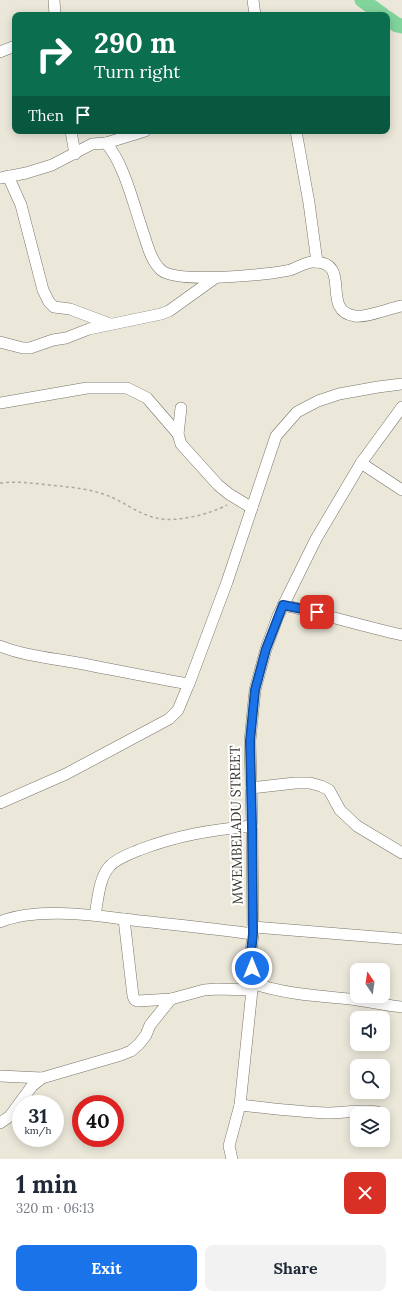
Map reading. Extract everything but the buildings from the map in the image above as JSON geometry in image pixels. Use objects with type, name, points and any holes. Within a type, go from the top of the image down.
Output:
[{"type":"street","points":[[54,0],[55,12]]},
{"type":"street","points":[[253,0],[255,12]]},
{"type":"street","points":[[0,52],[12,47]]},
{"type":"street","points":[[72,134],[75,154]]},
{"type":"street","points":[[110,324],[70,309],[54,307],[49,302],[43,290],[21,205],[4,177],[26,173],[52,165],[92,144],[106,143],[135,134]]},
{"type":"street","points":[[297,134],[309,203],[317,262]]},
{"type":"street","points":[[106,143],[112,150],[121,169],[149,250],[161,270],[174,275],[215,278],[246,276],[290,270],[312,261],[325,263],[335,274],[336,296],[340,307],[347,314],[362,316],[402,306]]},
{"type":"street","points":[[0,342],[23,348],[30,348],[53,340],[66,338],[89,329],[170,311],[215,278]]},
{"type":"street","points":[[0,803],[66,774],[104,752],[164,723],[178,710],[228,582],[276,436],[297,412],[318,401],[339,394],[378,386],[402,384]]},
{"type":"street","points":[[0,403],[87,388],[127,388],[147,398],[178,434]]},
{"type":"street","name":"MWEMBELADU STREET","points":[[232,1159],[229,1146],[240,1105],[252,986],[251,952],[253,930],[250,741],[255,690],[266,649],[283,605],[316,539],[361,463],[402,407]]},
{"type":"street","points":[[181,408],[178,434],[181,444],[218,485],[252,508]]},
{"type":"street","points":[[361,463],[402,490]]},
{"type":"street","points":[[283,605],[317,612],[353,623],[402,635]]},
{"type":"street","points":[[0,646],[22,653],[189,684]]},
{"type":"street","points":[[251,788],[295,783],[310,783],[321,786],[329,790],[340,810],[357,826],[402,853]]},
{"type":"street","points":[[95,915],[101,882],[110,866],[126,856],[160,842],[195,833],[252,826]]},
{"type":"street","points":[[0,922],[30,914],[95,915],[124,919],[253,930],[402,939]]},
{"type":"street","points":[[124,919],[133,996],[135,1000],[138,1001],[171,999],[204,990],[252,986],[302,995],[402,1007]]},
{"type":"street","points":[[0,1076],[42,1078],[122,1055],[139,1044],[146,1035],[153,1021],[171,999]]},
{"type":"street","points":[[0,1123],[10,1116],[32,1086],[42,1078]]},
{"type":"street","points":[[240,1105],[314,1112],[332,1113],[350,1111]]},
{"type":"path","points":[[0,483],[34,483],[89,490],[107,496],[156,518],[167,519],[203,514],[237,499]]},
{"type":"waterway","points":[[362,0],[379,12]]},
{"type":"waterway","points":[[390,20],[397,25],[402,26]]},
{"type":"route","points":[[252,968],[251,952],[253,934],[250,741],[255,690],[266,649],[283,605],[317,612]]}]
